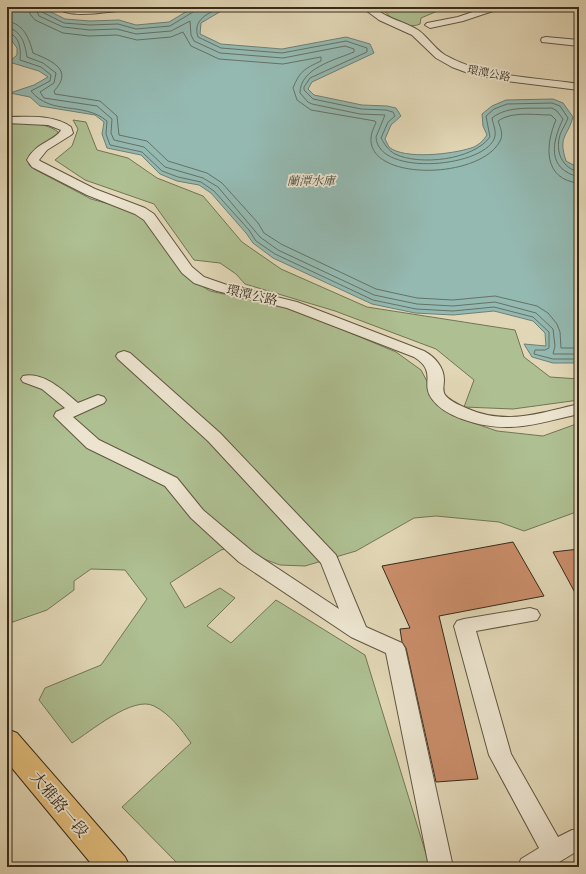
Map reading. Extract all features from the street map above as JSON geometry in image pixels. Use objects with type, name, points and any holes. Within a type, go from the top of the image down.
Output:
[{"type":"main road","name":"大雅路一段","points":[[7,741],[114,867]]},
{"type":"street","points":[[61,7],[67,10],[90,11],[126,7]]},
{"type":"street","name":"環潭公路","points":[[372,7],[372,12],[376,15],[399,24],[416,34],[439,56],[460,67],[474,72],[579,87]]},
{"type":"street","points":[[430,25],[460,19],[496,7]]},
{"type":"street","points":[[565,7],[579,8]]},
{"type":"street","points":[[546,40],[579,43]]},
{"type":"street","name":"環潭公路","points":[[7,120],[48,122],[64,126],[67,129],[66,133],[35,152],[33,160],[36,164],[91,192],[140,211],[149,218],[191,274],[207,283],[225,289],[286,303],[304,309],[329,321],[405,348],[422,356],[434,365],[436,392],[441,400],[450,407],[487,421],[510,424],[530,422],[579,409]]},
{"type":"street","points":[[124,356],[214,437],[329,560],[358,632]]},
{"type":"street","points":[[29,379],[48,386],[76,409]]},
{"type":"street","points":[[98,400],[62,416],[93,444],[171,482],[197,514],[246,557],[358,632],[395,648],[441,867]]},
{"type":"street","points":[[530,615],[464,626],[500,755],[554,852]]},
{"type":"street","points":[[530,867],[572,841],[579,840]]},
{"type":"green space","points":[[381,7],[447,7],[421,18],[420,24],[409,26],[389,16]]},
{"type":"green space","points":[[73,120],[86,122],[97,150],[128,158],[157,178],[203,196],[242,242],[281,269],[367,307],[515,330],[524,357],[550,377],[579,379],[579,400],[513,409],[464,407],[474,380],[436,349],[335,311],[245,284],[236,274],[220,263],[194,260],[154,204],[85,180],[55,160],[72,146],[78,129]]},
{"type":"green space","points":[[33,123],[52,128],[61,135],[49,145],[32,152],[29,155],[29,165],[91,199],[138,212],[189,278],[210,291],[293,309],[396,352],[421,370],[439,404],[459,418],[497,431],[543,436],[579,423],[579,511],[524,531],[499,522],[436,516],[414,518],[356,551],[305,566],[280,565],[232,547],[221,550],[170,583],[185,608],[220,588],[235,598],[207,626],[231,643],[276,600],[365,655],[430,867],[181,867],[122,807],[191,743],[179,727],[160,709],[145,704],[124,710],[112,716],[72,743],[39,700],[45,688],[101,665],[147,599],[125,570],[91,569],[74,581],[74,590],[47,610],[7,624],[7,124]]},
{"type":"water","name":"蘭潭水庫","points":[[7,7],[41,7],[65,19],[90,21],[119,20],[136,25],[169,22],[194,7],[228,7],[201,23],[200,34],[221,44],[282,49],[346,37],[370,44],[374,53],[312,82],[308,89],[314,95],[362,105],[387,106],[396,108],[401,116],[391,125],[385,139],[389,147],[396,151],[417,155],[441,154],[476,146],[487,135],[483,126],[482,114],[492,106],[506,100],[553,99],[563,103],[573,117],[563,142],[564,153],[566,161],[579,168],[579,363],[553,363],[532,357],[524,344],[546,346],[545,333],[533,321],[494,311],[453,315],[415,313],[372,304],[273,258],[253,243],[211,193],[199,185],[177,181],[160,174],[141,155],[107,148],[102,134],[104,122],[95,115],[40,106],[30,97],[10,93],[34,85],[48,77],[39,71],[9,62],[17,55],[17,48],[7,34]]},
{"type":"building","points":[[513,542],[544,596],[439,616],[478,779],[436,782],[406,648],[402,642],[400,629],[410,628],[382,566]]},
{"type":"building","points":[[579,549],[579,600],[553,552]]}]
